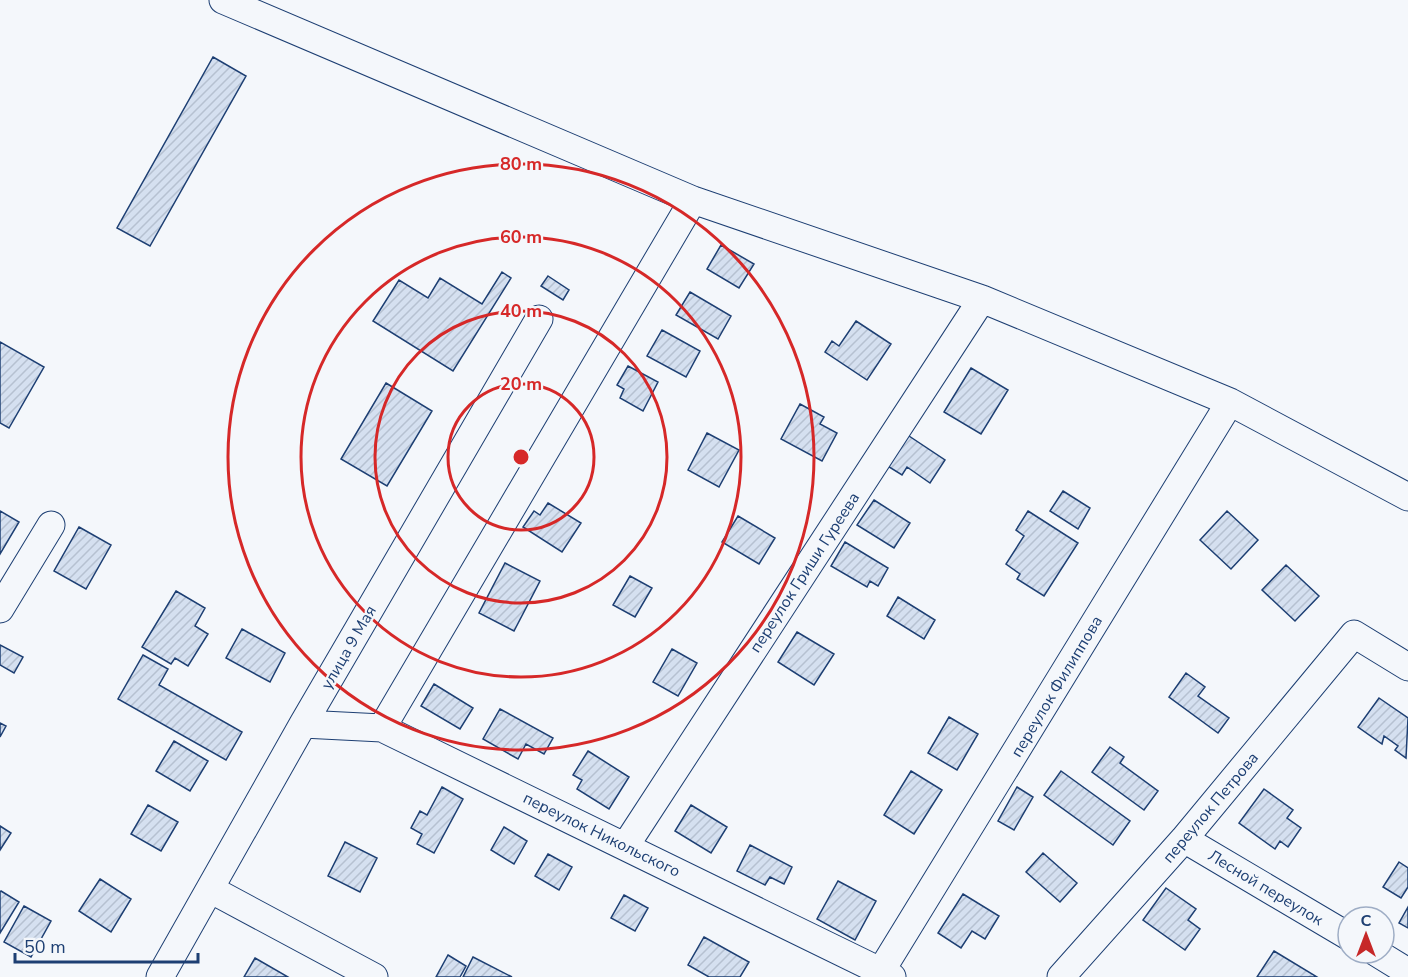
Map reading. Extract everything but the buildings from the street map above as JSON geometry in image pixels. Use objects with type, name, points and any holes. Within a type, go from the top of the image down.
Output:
[{"type":"street","points":[[223,0],[693,200],[982,299],[1230,402],[1408,497]]},
{"type":"street","points":[[382,728],[693,200]]},
{"type":"street","name":"переулок Гриши Гуреева","points":[[626,845],[982,299]]},
{"type":"street","name":"улица 9 Мая","points":[[160,977],[303,724],[539,319]]},
{"type":"street","name":"переулок Филиппова","points":[[887,974],[1230,402]]},
{"type":"street","points":[[0,609],[51,525]]},
{"type":"street","name":"переулок Петрова","points":[[1061,977],[1184,839],[1354,634],[1408,666]]},
{"type":"street","name":"переулок Никольского","points":[[303,724],[382,728],[887,974]]},
{"type":"street","name":"Лесной переулок","points":[[1184,839],[1336,929]]},
{"type":"street","points":[[210,889],[374,977]]}]
